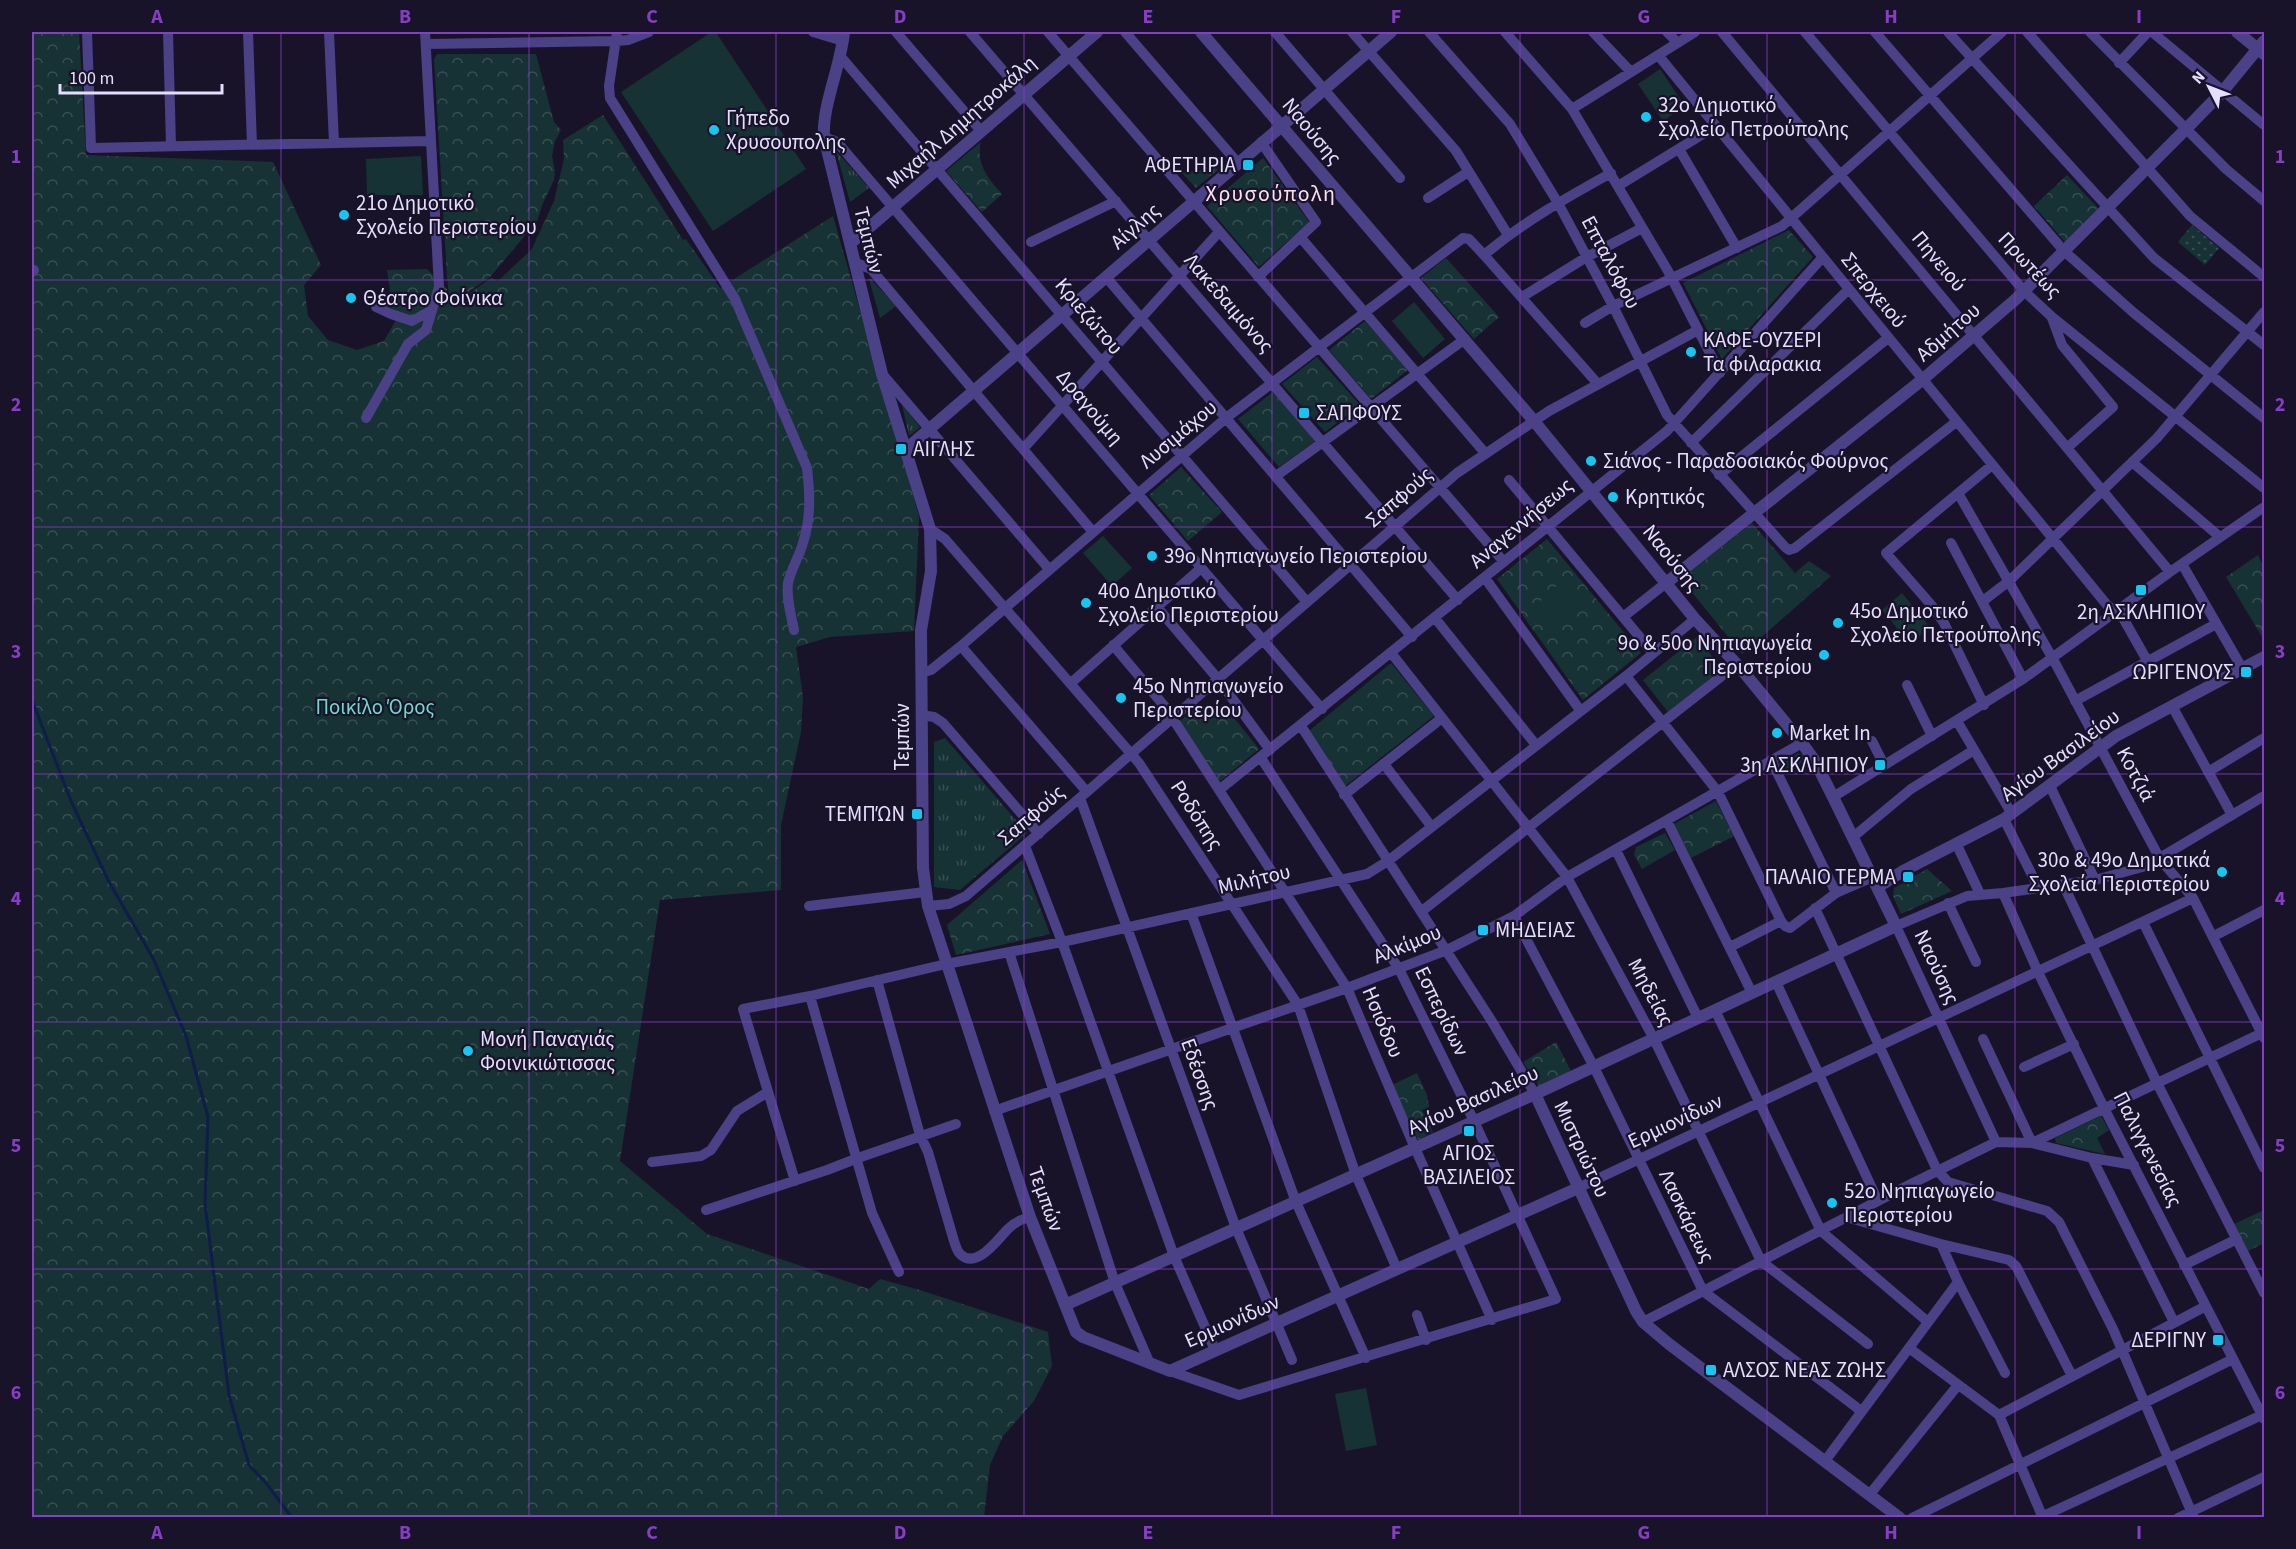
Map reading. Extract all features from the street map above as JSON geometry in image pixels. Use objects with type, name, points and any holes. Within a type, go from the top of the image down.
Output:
[{"type":"street","points":[[87,32],[91,148],[430,141]]},
{"type":"street","points":[[168,32],[171,146]]},
{"type":"street","points":[[248,32],[252,145]]},
{"type":"street","points":[[329,32],[334,143]]},
{"type":"street","points":[[408,344],[426,330],[439,287],[425,32]]},
{"type":"street","points":[[426,44],[617,36],[628,40],[649,32]]},
{"type":"street","points":[[813,32],[843,36]]},
{"type":"street","points":[[896,32],[981,131]]},
{"type":"street","name":"Λακεδαιμόνος","points":[[970,32],[1025,93],[1458,600]]},
{"type":"street","points":[[1048,32],[1504,562]]},
{"type":"street","name":"Μιχαήλ Δημητροκάλη","points":[[851,243],[1097,32]]},
{"type":"street","points":[[1125,32],[1237,162]]},
{"type":"street","name":"Ναούσης","points":[[1201,32],[1465,339],[1592,490],[1695,619],[1737,664],[1815,761],[1876,882],[1996,1142]]},
{"type":"street","points":[[1275,32],[1400,178]]},
{"type":"street","points":[[1352,32],[1456,151],[1508,235]]},
{"type":"street","name":"Αίγλης","points":[[905,450],[1061,313],[1391,32]]},
{"type":"street","name":"Επταλόφου","points":[[1429,32],[1510,124],[1558,202],[1667,415],[1754,514],[1789,550],[1795,548],[1956,422]]},
{"type":"street","points":[[1505,32],[1572,109],[1672,279],[1720,373]]},
{"type":"street","points":[[1593,32],[1631,72]]},
{"type":"street","points":[[1667,32],[1678,43]]},
{"type":"street","points":[[1572,109],[1695,32]]},
{"type":"street","name":"Πηνειού","points":[[1722,32],[2170,572]]},
{"type":"street","name":"Πρωτέως","points":[[1804,32],[2024,291],[2052,318],[2265,488]]},
{"type":"street","points":[[1875,32],[2064,251],[2210,375],[2265,418]]},
{"type":"street","points":[[1948,32],[2154,258],[2265,345]]},
{"type":"street","points":[[1585,323],[1613,306],[1782,226],[2002,32]]},
{"type":"street","points":[[2027,32],[2197,223],[2265,277]]},
{"type":"street","points":[[2090,32],[2226,169],[2265,201]]},
{"type":"street","points":[[2119,63],[2148,32]]},
{"type":"street","points":[[2152,32],[2265,125]]},
{"type":"street","points":[[2237,32],[2262,48]]},
{"type":"street","points":[[617,36],[609,98],[735,299],[807,468],[810,494],[808,523],[803,545],[788,584],[788,598],[794,630]]},
{"type":"street","name":"Τεμπών","points":[[843,36],[841,57],[825,119],[824,137],[882,374],[930,529],[931,571],[922,616],[921,673],[921,813],[925,892],[928,906],[1030,1216],[1076,1332],[1083,1337],[1170,1371]]},
{"type":"street","name":"Αδμήτου","points":[[1623,616],[1922,380],[1975,335],[2024,291],[2186,129],[2262,48]]},
{"type":"street","name":"Σπερχειού","points":[[1658,55],[2107,606],[2122,618],[2148,662]]},
{"type":"street","name":"Κριεζώτου","points":[[841,57],[1307,602]]},
{"type":"street","points":[[1618,186],[1716,126]]},
{"type":"street","name":"Δραγούμη","points":[[824,137],[837,142],[1322,709]]},
{"type":"street","points":[[1258,277],[1302,238],[1316,222],[1261,142]]},
{"type":"street","points":[[1679,149],[1737,248]]},
{"type":"street","points":[[1428,198],[1468,171]]},
{"type":"street","points":[[1598,384],[1484,255],[1508,235],[1558,202],[1611,172]]},
{"type":"street","points":[[1031,242],[1116,201]]},
{"type":"street","points":[[1522,297],[1586,258],[1642,228]]},
{"type":"street","points":[[1023,449],[1219,232]]},
{"type":"street","points":[[1302,238],[1485,453]]},
{"type":"street","name":"Λυσιμάχου","points":[[921,673],[931,670],[961,646],[1226,418],[1463,238],[1469,239],[1484,255]]},
{"type":"street","name":"Αναγεννήσεως","points":[[1220,790],[1392,654],[1674,424],[1822,258]]},
{"type":"street","points":[[856,263],[871,269],[1093,532]]},
{"type":"street","points":[[1106,277],[1412,637]]},
{"type":"street","points":[[1691,443],[1849,289]]},
{"type":"street","points":[[376,307],[412,321],[430,311]]},
{"type":"street","points":[[1983,601],[2009,581],[2132,462],[2176,416],[2265,312]]},
{"type":"street","points":[[2052,318],[2062,345],[2113,407],[2067,448]]},
{"type":"street","points":[[366,418],[408,344],[412,321]]},
{"type":"street","name":"Σαπφούς","points":[[928,906],[949,904],[966,896],[1439,488],[1485,453],[1598,384],[1698,330]]},
{"type":"street","points":[[1719,475],[1888,338]]},
{"type":"street","points":[[1276,476],[1465,339]]},
{"type":"street","points":[[882,374],[1049,569]]},
{"type":"street","points":[[2132,462],[2220,537]]},
{"type":"street","points":[[1984,705],[1944,623],[1886,553],[1992,465]]},
{"type":"street","points":[[1509,480],[1653,653]]},
{"type":"street","name":"Κοτζιά","points":[[1958,493],[2053,659],[2160,859],[2193,898],[2264,1035]]},
{"type":"street","points":[[1833,797],[1958,722],[2053,659],[2170,572],[2265,507]]},
{"type":"street","name":"Ροδόπης","points":[[930,529],[945,539],[1131,752],[1298,1005],[1356,1175],[1397,1269]]},
{"type":"street","points":[[1951,543],[2023,679]]},
{"type":"street","points":[[2182,564],[2242,668]]},
{"type":"street","points":[[1071,683],[1200,569]]},
{"type":"street","points":[[1485,578],[1580,710]]},
{"type":"street","points":[[1157,607],[1218,679],[1270,750]]},
{"type":"street","points":[[1435,618],[1536,745]]},
{"type":"street","name":"Μιλήτου","points":[[768,1092],[743,1009],[810,996],[946,964],[1062,942],[1367,874],[1388,861],[1626,676],[1695,619]]},
{"type":"street","points":[[2075,701],[2216,624]]},
{"type":"street","name":"Ησιόδου","points":[[1113,645],[1173,717],[1347,988],[1492,1320]]},
{"type":"street","name":"Εδέσσης","points":[[961,646],[1083,795],[1170,1050],[1236,1228],[1292,1360]]},
{"type":"street","name":"Μηδείας","points":[[1392,654],[1567,877],[1654,1039],[1761,1261],[1868,1344]]},
{"type":"street","name":"Αγίου Βασιλείου","points":[[1876,882],[2008,816],[2100,746],[2265,657]]},
{"type":"street","points":[[1422,911],[1737,664]]},
{"type":"street","points":[[1626,676],[1718,792],[1785,926],[1791,928],[1836,893],[1876,882]]},
{"type":"street","points":[[1906,685],[1932,736]]},
{"type":"street","points":[[2172,706],[2232,814]]},
{"type":"street","points":[[921,715],[934,717],[943,723],[1039,834]]},
{"type":"street","points":[[1344,795],[1442,718]]},
{"type":"street","points":[[1958,722],[2008,816],[2038,887]]},
{"type":"street","name":"Μιστριώτου","points":[[1301,726],[1447,950],[1535,1094],[1643,1322],[1900,1518]]},
{"type":"street","points":[[2208,772],[2265,738]]},
{"type":"street","points":[[1872,741],[1884,765]]},
{"type":"street","name":"Αλκίμου","points":[[994,1111],[1347,988],[1447,950],[1514,916],[1567,877],[1802,743]]},
{"type":"street","points":[[1853,837],[1911,789],[1974,750]]},
{"type":"street","name":"Εσπερίδων","points":[[1261,758],[1399,969],[1474,1122],[1556,1299],[1492,1320]]},
{"type":"street","points":[[1771,760],[1836,893]]},
{"type":"street","points":[[1384,764],[1431,826]]},
{"type":"street","points":[[2050,786],[2095,879]]},
{"type":"street","points":[[1896,926],[1948,903],[1980,894],[2003,893],[2125,873],[2160,859],[2265,796]]},
{"type":"street","points":[[1667,821],[1752,993]]},
{"type":"street","points":[[1956,843],[1980,894]]},
{"type":"street","points":[[1025,846],[1062,942],[1174,1256],[1215,1350]]},
{"type":"street","points":[[1616,850],[1698,1018]]},
{"type":"street","points":[[2063,884],[2157,1083],[2265,1293]]},
{"type":"street","points":[[809,906],[925,892]]},
{"type":"street","name":"Παλιγγενεσίας","points":[[2003,893],[2038,972],[2104,1108],[2264,1416]]},
{"type":"street","name":"Ερμιονίδων","points":[[1170,1371],[1578,1188],[2193,898]]},
{"type":"street","points":[[1948,903],[1976,962]]},
{"type":"street","points":[[1815,908],[1937,1170],[1948,1182],[2047,1211],[2054,1216],[2093,1287],[2193,1515]]},
{"type":"street","points":[[2214,936],[2265,910]]},
{"type":"street","points":[[1191,914],[1296,1202],[1366,1358]]},
{"type":"street","name":"Λασκάρεως","points":[[1514,916],[1594,1066],[1703,1291],[1861,1412]]},
{"type":"street","points":[[1730,946],[1781,921]]},
{"type":"street","points":[[2143,922],[2265,1168]]},
{"type":"street","name":"Αγίου Βασιλείου","points":[[1065,1305],[1474,1122],[1896,926]]},
{"type":"street","points":[[1009,952],[1115,1283],[1150,1364]]},
{"type":"street","points":[[877,980],[920,1135],[928,1152],[954,1241],[960,1254],[967,1258],[977,1257],[988,1250],[1010,1227],[1030,1216]]},
{"type":"street","points":[[1776,982],[1878,1201]]},
{"type":"street","points":[[810,996],[872,1213],[899,1272]]},
{"type":"street","points":[[1715,1010],[1821,1231],[1928,1322]]},
{"type":"street","points":[[2032,1143],[2209,1058],[2264,1035]]},
{"type":"street","points":[[1983,1039],[2032,1143]]},
{"type":"street","points":[[2024,1067],[2074,1044]]},
{"type":"street","points":[[652,1162],[701,1156],[711,1150],[737,1111],[768,1092],[795,1181]]},
{"type":"street","points":[[706,1210],[956,1124]]},
{"type":"street","points":[[1643,1322],[1937,1170],[1996,1142],[2032,1143],[2092,1158],[2134,1165]]},
{"type":"street","points":[[2092,1158],[2174,1322]]},
{"type":"street","points":[[1846,1217],[1941,1244],[2009,1260],[2016,1266],[2072,1376]]},
{"type":"street","points":[[2184,1265],[2237,1239]]},
{"type":"street","points":[[1941,1244],[2005,1374]]},
{"type":"street","points":[[1825,1461],[1958,1282]]},
{"type":"street","points":[[1999,1415],[2206,1306]]},
{"type":"street","points":[[1417,1315],[1426,1340]]},
{"type":"street","points":[[1170,1371],[1239,1395],[1492,1320]]},
{"type":"street","points":[[1910,1348],[1999,1415],[2041,1517],[2264,1416]]},
{"type":"street","points":[[1912,1518],[2233,1359]]},
{"type":"street","points":[[1870,1494],[1958,1385]]},
{"type":"street","points":[[2178,1518],[2193,1515],[2265,1477]]},
{"type":"green space","name":"Ποικίλο Όρος","points":[[32,32],[79,32],[86,155],[273,162],[321,265],[304,285],[308,316],[328,340],[357,350],[384,341],[400,313],[386,306],[390,290],[387,270],[427,269],[447,289],[447,296],[457,302],[491,278],[498,281],[532,249],[554,201],[564,159],[563,140],[603,115],[683,240],[686,239],[720,288],[833,216],[919,516],[914,631],[830,637],[796,647],[803,697],[801,732],[781,825],[781,890],[660,900],[620,1161],[707,1234],[869,1289],[880,1279],[1048,1332],[1052,1366],[1034,1401],[1003,1436],[990,1465],[984,1517],[32,1517]]},
{"type":"green space","name":"Γήπεδο Χρυσουπολης","points":[[710,33],[717,34],[806,169],[713,231],[621,92]]},
{"type":"green space","points":[[437,54],[536,54],[554,122],[561,130],[555,141],[552,156],[554,180],[537,221],[491,276],[457,300],[449,296],[447,277],[434,59]]},
{"type":"green space","points":[[1660,69],[1685,106],[1663,121],[1638,84]]},
{"type":"green space","points":[[981,142],[980,157],[984,171],[1002,194],[982,212],[946,171]]},
{"type":"green space","points":[[836,151],[869,188],[850,202]]},
{"type":"green space","points":[[421,156],[423,195],[367,195],[366,159]]},
{"type":"green space","points":[[1263,158],[1309,222],[1259,267],[1207,206]]},
{"type":"green space","points":[[1216,168],[1218,170],[1196,188],[1182,173]]},
{"type":"green space","points":[[2067,175],[2098,208],[2065,242],[2034,206]]},
{"type":"green space","points":[[2192,225],[2219,248],[2205,265],[2178,242]]},
{"type":"green space","points":[[1789,230],[1813,257],[1722,359],[1683,283]]},
{"type":"green space","points":[[1446,258],[1499,317],[1474,339],[1421,278]]},
{"type":"green space","points":[[869,279],[896,306],[880,318]]},
{"type":"green space","points":[[1414,302],[1445,339],[1423,358],[1392,321]]},
{"type":"green space","points":[[1365,321],[1408,370],[1371,399],[1329,350]]},
{"type":"green space","points":[[1317,357],[1360,405],[1325,432],[1282,384]]},
{"type":"green space","points":[[1273,392],[1315,441],[1279,467],[1238,419]]},
{"type":"green space","points":[[902,405],[920,427],[909,435]]},
{"type":"green space","points":[[1181,467],[1222,512],[1188,541],[1149,495]]},
{"type":"green space","points":[[1752,523],[1795,573],[1809,561],[1831,576],[1742,654],[1691,591],[1695,587],[1686,575]]},
{"type":"green space","points":[[1103,536],[1132,568],[1112,586],[1083,553]]},
{"type":"green space","points":[[1547,539],[1641,653],[1583,700],[1497,579]]},
{"type":"green space","points":[[2258,555],[2264,568],[2264,640],[2226,577]]},
{"type":"green space","points":[[1565,578],[1584,599],[1549,632],[1529,612]]},
{"type":"green space","points":[[1902,593],[1930,627],[1910,644],[1882,610]]},
{"type":"green space","points":[[1697,637],[1722,669],[1668,712],[1643,680]]},
{"type":"green space","points":[[1391,663],[1434,716],[1345,786],[1309,731]]},
{"type":"green space","points":[[1201,704],[1210,714],[1223,704],[1259,749],[1219,782],[1180,721]]},
{"type":"green space","points":[[945,738],[1027,833],[960,890],[934,887],[934,742]]},
{"type":"green space","points":[[1798,753],[1807,759],[1784,774],[1778,763]]},
{"type":"green space","points":[[1716,801],[1734,836],[1691,858],[1674,824]]},
{"type":"green space","points":[[1665,833],[1675,850],[1642,869],[1634,855],[1636,847]]},
{"type":"green space","points":[[1022,860],[1050,934],[956,955],[947,925]]},
{"type":"green space","points":[[1927,869],[1952,891],[1901,914],[1893,896],[1894,888]]},
{"type":"green space","points":[[1556,1042],[1571,1071],[1539,1086],[1523,1062]]},
{"type":"green space","points":[[1417,1073],[1427,1095],[1429,1107],[1422,1110],[1433,1132],[1418,1140],[1392,1085]]},
{"type":"green space","points":[[2101,1116],[2109,1130],[2097,1138],[2105,1154],[2056,1143],[2055,1138]]},
{"type":"green space","points":[[2264,1210],[2264,1243],[2248,1251],[2234,1224]]},
{"type":"green space","points":[[1366,1388],[1377,1445],[1346,1451],[1335,1394]]},
{"type":"waterway","points":[[32,700],[71,801],[108,880],[154,960],[186,1036],[208,1117],[205,1204],[229,1395],[249,1465],[267,1484],[292,1518]]},
{"type":"place","name":"32ο Δημοτικό Σχολείο Πετρούπολης","points":[[1646,117]]},
{"type":"place","name":"Γήπεδο Χρυσουπολης","points":[[714,130]]},
{"type":"place","name":"ΑΦΕΤΗΡΙΑ","points":[[1248,165]]},
{"type":"place","name":"21ο Δημοτικό Σχολείο Περιστερίου","points":[[344,215]]},
{"type":"place","name":"Θέατρο Φοίνικα","points":[[351,298]]},
{"type":"place","name":"ΚΑΦΕ-ΟΥΖΕΡΙ Τα φιλαρακια","points":[[1691,352]]},
{"type":"place","name":"ΣΑΠΦΟΥΣ","points":[[1304,413]]},
{"type":"place","name":"ΑΙΓΛΗΣ","points":[[901,449]]},
{"type":"place","name":"Σιάνος - Παραδοσιακός Φούρνος","points":[[1591,461]]},
{"type":"place","name":"Κρητικός","points":[[1613,497]]},
{"type":"place","name":"39ο Νηπιαγωγείο Περιστερίου","points":[[1152,556]]},
{"type":"place","name":"2η ΑΣΚΛΗΠΙΟΥ","points":[[2141,590]]},
{"type":"place","name":"40ο Δημοτικό Σχολείο Περιστερίου","points":[[1086,603]]},
{"type":"place","name":"45ο Δημοτικό Σχολείο Πετρούπολης","points":[[1838,623]]},
{"type":"place","name":"9ο & 50ο Νηπιαγωγεία Περιστερίου","points":[[1824,655]]},
{"type":"place","name":"ΩΡΙΓΕΝΟΥΣ","points":[[2246,672]]},
{"type":"place","name":"45ο Νηπιαγωγείο Περιστερίου","points":[[1121,698]]},
{"type":"place","name":"Market In","points":[[1777,733]]},
{"type":"place","name":"3η ΑΣΚΛΗΠΙΟΥ","points":[[1880,765]]},
{"type":"place","name":"ΤΕΜΠΏΝ","points":[[917,814]]},
{"type":"place","name":"30ο & 49ο Δημοτικά Σχολεία Περιστερίου","points":[[2222,872]]},
{"type":"place","name":"ΠΑΛΑΙΟ ΤΕΡΜΑ","points":[[1908,877]]},
{"type":"place","name":"ΜΗΔΕΙΑΣ","points":[[1483,930]]},
{"type":"place","name":"Μονή Παναγιάς Φοινικιώτισσας","points":[[468,1051]]},
{"type":"place","name":"ΑΓΙΟΣ ΒΑΣΙΛΕΙΟΣ","points":[[1469,1131]]},
{"type":"place","name":"52ο Νηπιαγωγείο Περιστερίου","points":[[1832,1203]]},
{"type":"place","name":"ΔΕΡΙΓΝΥ","points":[[2218,1340]]},
{"type":"place","name":"ΑΛΣΟΣ ΝΕΑΣ ΖΩΗΣ","points":[[1711,1370]]},
{"type":"district","name":"Χρυσούπολη","points":[[1271,193]]}]
